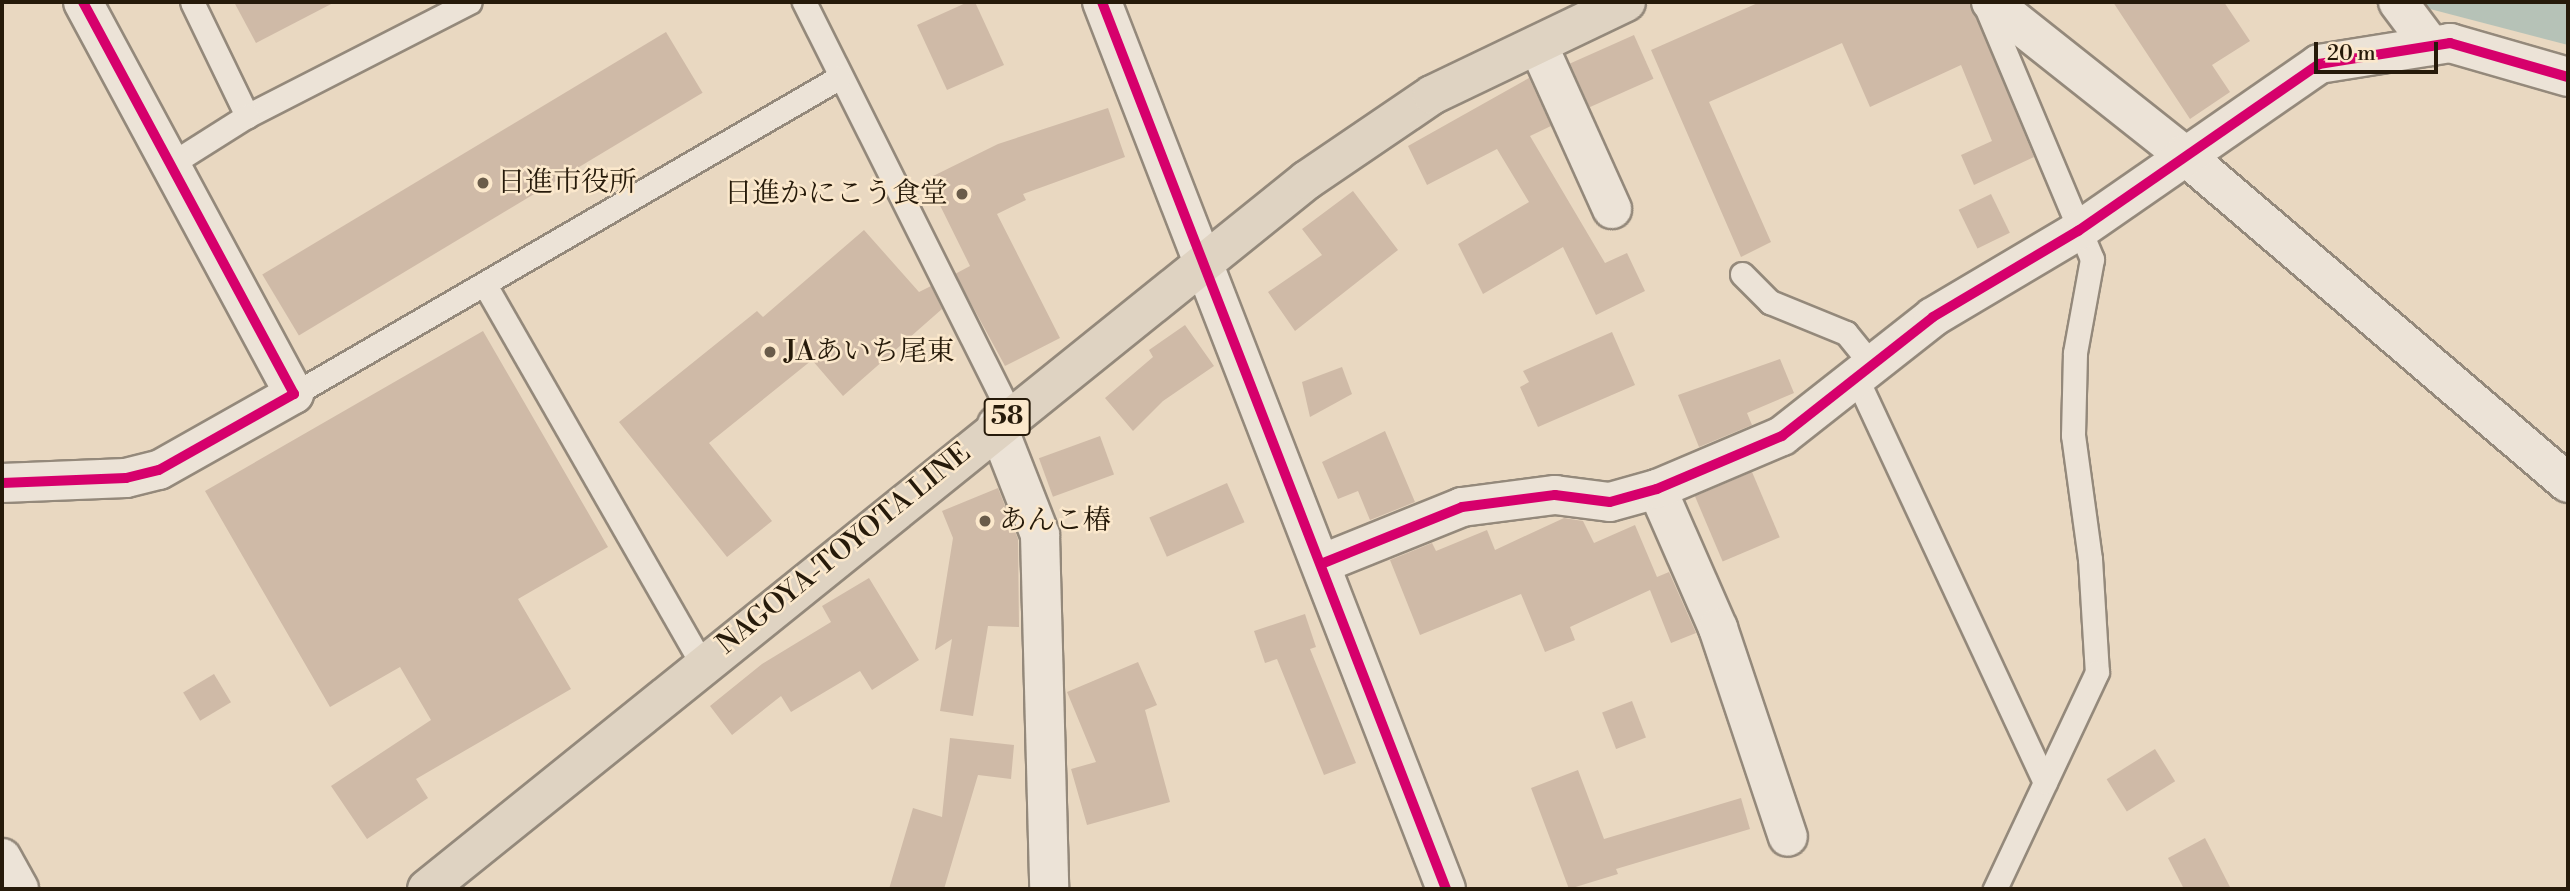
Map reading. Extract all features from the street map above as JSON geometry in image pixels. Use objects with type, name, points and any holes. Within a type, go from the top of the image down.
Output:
[{"type":"main road","name":"NAGOYA-TOYOTA LINE","points":[[427,889],[1004,419],[1307,180],[1432,95],[1626,2]]},
{"type":"street","points":[[2,483],[126,478],[159,470],[294,394],[83,2]]},
{"type":"street","points":[[1102,2],[1200,262],[1321,564],[1446,889]]},
{"type":"street","points":[[1991,2],[2183,154],[2568,483]]},
{"type":"street","points":[[2398,2],[2431,46]]},
{"type":"street","points":[[1321,564],[1462,507],[1555,495],[1610,502],[1657,489],[1782,436],[1933,317],[2078,231],[2183,154],[2319,64],[2450,43],[2568,77]]},
{"type":"street","points":[[1538,45],[1612,209]]},
{"type":"street","points":[[1004,419],[1040,535],[1049,889]]},
{"type":"street","points":[[1657,489],[1718,628],[1788,837]]},
{"type":"street","points":[[2,858],[19,889]]},
{"type":"lane","points":[[192,2],[247,116]]},
{"type":"lane","points":[[171,164],[247,116],[470,2]]},
{"type":"lane","points":[[804,2],[1004,419]]},
{"type":"lane","points":[[1984,2],[2092,259],[2075,353],[2073,435],[2090,559],[2096,672],[1995,889]]},
{"type":"lane","points":[[294,394],[840,77]]},
{"type":"lane","points":[[1742,274],[1770,302],[1846,333],[2045,782]]},
{"type":"lane","points":[[485,285],[702,663]]},
{"type":"shaded area","points":[[2425,2],[2568,2],[2568,45],[2430,9]]},
{"type":"building","points":[[234,2],[335,2],[256,43]]},
{"type":"building","points":[[968,2],[975,2],[1004,65],[947,90],[917,25]]},
{"type":"building","points":[[1760,2],[1970,2],[2034,157],[1974,185],[1961,155],[1992,141],[1961,65],[1870,107],[1842,43],[1709,102],[1771,242],[1741,257],[1651,50]]},
{"type":"building","points":[[2113,2],[2224,2],[2250,41],[2212,65],[2230,92],[2190,119]]},
{"type":"building","name":"日進市役所","points":[[666,32],[703,93],[299,335],[262,275]]},
{"type":"building","points":[[1634,35],[1654,79],[1590,107],[1570,63]]},
{"type":"building","points":[[1529,78],[1551,126],[1530,136],[1605,263],[1627,253],[1645,291],[1596,315],[1563,247],[1483,294],[1458,244],[1529,202],[1497,149],[1427,185],[1408,146]]},
{"type":"building","points":[[1108,108],[1125,157],[1023,194],[1026,200],[997,214],[1060,338],[1005,366],[955,274],[970,266],[927,179],[998,144]]},
{"type":"building","points":[[1353,191],[1398,250],[1295,331],[1268,292],[1322,255],[1302,229]]},
{"type":"building","points":[[1991,194],[2010,233],[1977,248],[1959,210]]},
{"type":"building","points":[[864,230],[919,292],[931,286],[942,309],[843,396],[812,360],[709,443],[772,521],[727,557],[619,422],[757,311],[763,317]]},
{"type":"building","points":[[1185,325],[1214,366],[1163,401],[1133,431],[1105,398],[1153,357],[1149,350]]},
{"type":"building","points":[[483,331],[608,547],[518,599],[571,689],[416,779],[428,798],[367,839],[331,786],[431,720],[400,667],[330,707],[205,491]]},
{"type":"building","points":[[1612,332],[1635,385],[1538,427],[1520,387],[1529,382],[1523,371]]},
{"type":"building","points":[[1780,359],[1794,393],[1747,413],[1752,425],[1699,447],[1678,395]]},
{"type":"building","points":[[1342,367],[1352,394],[1310,417],[1302,382]]},
{"type":"building","points":[[1385,431],[1415,502],[1370,520],[1358,491],[1338,499],[1322,462]]},
{"type":"building","points":[[1100,436],[1114,475],[1053,497],[1039,458]]},
{"type":"building","points":[[1752,472],[1780,537],[1723,562],[1695,496]]},
{"type":"building","points":[[1227,483],[1244,522],[1167,557],[1149,518]]},
{"type":"building","points":[[998,488],[1018,539],[1019,627],[988,626],[973,716],[940,711],[952,639],[935,650],[953,538],[942,511]]},
{"type":"building","points":[[1564,518],[1583,521],[1594,543],[1635,525],[1657,577],[1669,572],[1696,633],[1671,643],[1650,590],[1570,627],[1575,640],[1545,652],[1521,594],[1420,635],[1390,560],[1432,543],[1436,551],[1487,530],[1495,550]]},
{"type":"building","points":[[869,578],[919,660],[872,690],[860,671],[791,712],[781,696],[732,735],[710,706],[762,664],[831,622],[822,606]]},
{"type":"building","points":[[1305,614],[1316,647],[1310,649],[1356,763],[1324,775],[1277,659],[1265,663],[1254,631]]},
{"type":"building","points":[[1138,662],[1157,705],[1145,710],[1170,802],[1087,825],[1071,769],[1096,762],[1067,692]]},
{"type":"building","points":[[214,674],[231,702],[200,721],[183,693]]},
{"type":"building","points":[[1632,701],[1646,737],[1616,749],[1602,712]]},
{"type":"building","points":[[950,738],[1014,745],[1011,779],[978,775],[944,889],[889,889],[913,808],[942,817]]},
{"type":"building","points":[[2155,749],[2175,781],[2127,811],[2107,779]]},
{"type":"building","points":[[1578,770],[1604,839],[1741,798],[1750,829],[1616,869],[1618,874],[1569,889],[1531,788]]},
{"type":"building","points":[[2205,838],[2231,889],[2184,889],[2168,858]]},
{"type":"cycle path","points":[[2,483],[126,478],[159,470],[294,394],[83,2]]},
{"type":"cycle path","points":[[1102,2],[1446,889]]},
{"type":"cycle path","points":[[1321,564],[1462,507],[1555,495],[1610,502],[1657,489],[1782,436],[1933,317],[2078,231],[2319,64],[2450,43],[2568,77]]},
{"type":"place","name":"日進市役所","points":[[483,183]]},
{"type":"place","name":"日進かにこう食堂","points":[[962,194]]},
{"type":"place","name":"JAあいち尾東","points":[[770,352]]},
{"type":"place","name":"あんこ椿","points":[[985,521]]}]
